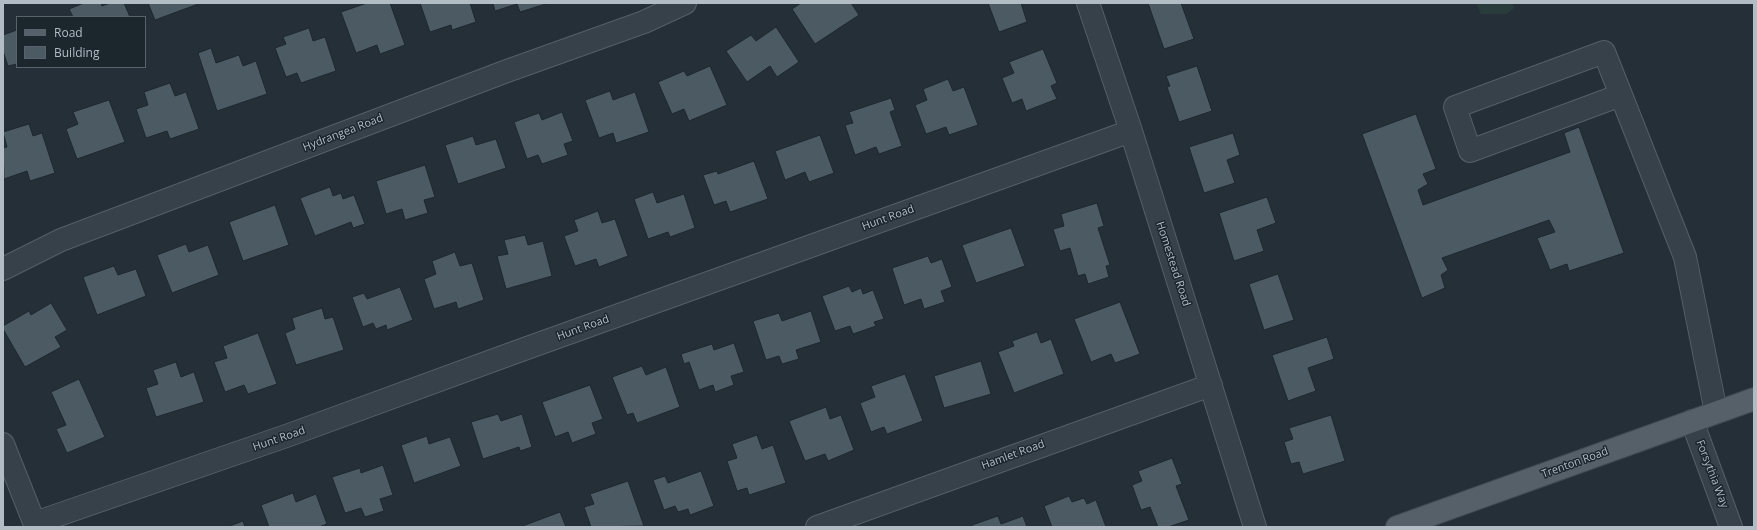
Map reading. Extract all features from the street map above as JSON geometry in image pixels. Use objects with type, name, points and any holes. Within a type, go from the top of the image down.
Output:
[{"type":"main road","name":"Trenton Road","points":[[1397,527],[1754,398]]},
{"type":"street","name":"Hydrangea Road","points":[[3,269],[61,240],[448,93],[644,22],[685,3]]},
{"type":"street","name":"Homestead Road","points":[[1088,3],[1211,385],[1254,527]]},
{"type":"street","points":[[1621,95],[1470,151],[1455,107],[1604,52],[1621,95],[1685,257],[1716,412]]},
{"type":"street","name":"Hunt Road","points":[[36,525],[289,436],[516,352],[1130,131]]},
{"type":"street","name":"Hamlet Road","points":[[817,527],[1211,385]]},
{"type":"street","name":"Forsythia Way","points":[[1692,420],[1731,527]]},
{"type":"street","points":[[3,444],[36,525]]},
{"type":"green space","points":[[1476,3],[1512,3],[1514,8],[1507,14],[1481,14]]},
{"type":"building","points":[[84,3],[101,3],[102,6],[110,3],[124,3],[130,16],[72,16],[69,9]]},
{"type":"building","points":[[148,3],[201,3],[155,20]]},
{"type":"building","points":[[367,3],[390,3],[405,45],[380,54],[377,45],[356,53],[341,12]]},
{"type":"building","points":[[420,3],[470,3],[476,22],[452,30],[451,25],[430,32]]},
{"type":"building","points":[[493,3],[549,3],[520,12],[517,4],[495,11]]},
{"type":"building","points":[[801,3],[851,3],[859,15],[815,44],[792,9]]},
{"type":"building","points":[[988,3],[1021,3],[1027,22],[999,32]]},
{"type":"building","points":[[1148,3],[1181,3],[1194,39],[1164,49]]},
{"type":"building","points":[[776,27],[799,62],[777,77],[770,66],[747,82],[726,51],[751,35],[756,41]]},
{"type":"building","points":[[309,28],[313,41],[325,37],[336,71],[301,83],[297,73],[286,77],[275,48],[286,44],[283,37]]},
{"type":"building","points":[[16,30],[16,64],[8,66],[3,51],[3,35]]},
{"type":"building","points":[[211,48],[216,63],[239,55],[243,66],[256,61],[267,94],[217,111],[198,53]]},
{"type":"building","points":[[1043,49],[1057,83],[1051,86],[1057,99],[1026,111],[1022,99],[1012,103],[1002,78],[1014,73],[1009,62]]},
{"type":"building","points":[[710,66],[727,105],[689,121],[684,109],[672,114],[658,82],[684,71],[687,76]]},
{"type":"building","points":[[1197,66],[1212,111],[1179,122],[1167,87],[1170,86],[1166,76]]},
{"type":"building","points":[[948,79],[953,91],[964,87],[978,125],[949,135],[946,127],[926,134],[915,105],[927,100],[923,89]]},
{"type":"building","points":[[170,83],[175,96],[186,92],[199,129],[170,139],[167,131],[146,138],[136,109],[148,105],[144,92]]},
{"type":"building","points":[[610,91],[613,100],[635,92],[649,132],[616,143],[613,133],[599,138],[585,100]]},
{"type":"building","points":[[891,98],[895,110],[890,112],[902,146],[879,154],[876,147],[855,155],[845,125],[853,123],[849,112]]},
{"type":"building","points":[[109,100],[125,142],[77,159],[66,129],[78,124],[73,112]]},
{"type":"building","points":[[562,112],[573,141],[564,144],[568,155],[542,164],[538,155],[527,159],[514,122],[539,113],[542,120]]},
{"type":"building","points":[[1416,114],[1436,169],[1423,174],[1428,184],[1418,190],[1423,205],[1570,152],[1564,133],[1579,127],[1624,253],[1569,271],[1567,264],[1550,270],[1537,238],[1555,232],[1549,220],[1442,258],[1448,270],[1441,275],[1445,288],[1422,298],[1362,134]]},
{"type":"building","points":[[29,124],[33,136],[42,133],[55,173],[30,181],[27,171],[4,179],[3,148],[7,147],[3,132]]},
{"type":"building","points":[[1233,133],[1240,155],[1227,160],[1235,183],[1204,193],[1189,147]]},
{"type":"building","points":[[820,135],[834,173],[809,182],[805,172],[785,180],[775,151]]},
{"type":"building","points":[[473,136],[476,145],[496,139],[506,168],[458,184],[445,145]]},
{"type":"building","points":[[754,161],[768,199],[730,212],[726,201],[714,205],[703,175],[717,171],[718,174]]},
{"type":"building","points":[[425,165],[435,197],[424,200],[428,213],[405,220],[402,209],[386,214],[376,181]]},
{"type":"building","points":[[330,187],[333,196],[341,193],[343,199],[354,195],[365,224],[353,228],[351,222],[315,236],[300,198]]},
{"type":"building","points":[[653,192],[657,203],[684,194],[695,228],[670,237],[668,232],[648,239],[634,199]]},
{"type":"building","points":[[1267,197],[1276,223],[1257,230],[1264,251],[1234,261],[1219,213]]},
{"type":"building","points":[[1097,203],[1104,226],[1098,228],[1110,265],[1106,266],[1109,277],[1088,284],[1085,274],[1078,276],[1070,248],[1060,251],[1053,229],[1064,226],[1061,214]]},
{"type":"building","points":[[275,205],[289,245],[243,261],[229,222]]},
{"type":"building","points":[[598,211],[602,223],[615,219],[628,256],[599,267],[596,259],[575,266],[564,236],[578,231],[574,220]]},
{"type":"building","points":[[1011,228],[1025,266],[976,283],[962,245]]},
{"type":"building","points":[[525,235],[528,245],[543,241],[552,276],[506,289],[497,256],[508,254],[504,240]]},
{"type":"building","points":[[186,244],[189,252],[208,245],[219,275],[172,293],[157,255]]},
{"type":"building","points":[[455,252],[460,266],[472,263],[484,300],[458,309],[456,302],[434,309],[424,279],[436,274],[432,261]]},
{"type":"building","points":[[928,256],[931,263],[942,259],[952,287],[941,291],[945,302],[924,309],[921,299],[904,305],[892,268]]},
{"type":"building","points":[[114,266],[118,275],[136,269],[146,296],[97,315],[83,277]]},
{"type":"building","points":[[1278,274],[1294,320],[1264,330],[1249,284]]},
{"type":"building","points":[[849,286],[852,292],[861,288],[863,294],[873,290],[884,319],[874,322],[876,326],[853,334],[850,326],[835,331],[822,296]]},
{"type":"building","points":[[400,287],[413,320],[387,330],[386,325],[376,329],[373,323],[363,327],[352,297],[364,293],[367,299]]},
{"type":"building","points":[[1120,302],[1140,354],[1115,363],[1111,354],[1091,362],[1074,319]]},
{"type":"building","points":[[51,303],[67,330],[55,337],[61,347],[25,367],[3,329],[3,326],[29,311],[31,315]]},
{"type":"building","points":[[322,308],[325,319],[333,317],[344,350],[296,365],[285,333],[295,329],[292,318]]},
{"type":"building","points":[[811,311],[821,342],[796,350],[799,359],[782,364],[779,356],[766,360],[753,321],[779,313],[782,321]]},
{"type":"building","points":[[1037,332],[1041,343],[1051,339],[1064,374],[1014,393],[998,352],[1014,346],[1012,341]]},
{"type":"building","points":[[258,333],[277,384],[248,394],[244,385],[225,392],[214,362],[227,358],[223,346]]},
{"type":"building","points":[[1327,337],[1334,359],[1308,368],[1316,391],[1288,401],[1272,355]]},
{"type":"building","points":[[734,343],[744,372],[731,376],[734,385],[715,392],[713,385],[699,390],[689,362],[684,364],[681,354],[712,344],[714,350]]},
{"type":"building","points":[[981,361],[991,394],[944,408],[934,376]]},
{"type":"building","points":[[176,362],[181,377],[194,372],[204,402],[156,417],[146,388],[158,384],[153,370]]},
{"type":"building","points":[[642,366],[646,375],[666,367],[680,407],[637,423],[633,413],[627,415],[612,377]]},
{"type":"building","points":[[905,374],[923,421],[887,434],[884,427],[871,432],[860,403],[875,397],[871,386]]},
{"type":"building","points":[[79,379],[105,437],[67,453],[56,429],[66,425],[51,392]]},
{"type":"building","points":[[590,385],[603,419],[592,423],[596,434],[572,443],[568,432],[555,437],[542,402]]},
{"type":"building","points":[[826,407],[830,419],[841,415],[854,450],[828,461],[825,454],[805,461],[789,421]]},
{"type":"building","points":[[498,414],[501,421],[522,414],[532,447],[520,451],[519,447],[483,459],[471,422]]},
{"type":"building","points":[[1331,415],[1345,461],[1303,474],[1299,462],[1291,464],[1284,442],[1293,439],[1289,428]]},
{"type":"building","points":[[757,435],[762,449],[773,445],[786,483],[749,495],[747,488],[737,491],[727,461],[737,458],[732,444]]},
{"type":"building","points":[[427,436],[429,444],[450,437],[461,466],[414,483],[401,445]]},
{"type":"building","points":[[1172,458],[1182,484],[1176,486],[1189,520],[1168,527],[1158,527],[1150,507],[1141,510],[1132,485],[1142,481],[1138,471]]},
{"type":"building","points":[[383,465],[393,495],[380,499],[384,511],[365,517],[361,508],[345,513],[332,477],[360,468],[361,473]]},
{"type":"building","points":[[701,471],[714,506],[690,515],[688,509],[678,512],[675,506],[664,510],[653,480],[665,476],[668,483]]},
{"type":"building","points":[[628,481],[644,526],[591,527],[584,507],[594,504],[590,494]]},
{"type":"building","points":[[293,493],[296,502],[316,494],[327,524],[319,527],[269,527],[261,505]]},
{"type":"building","points":[[1069,496],[1072,502],[1084,498],[1087,504],[1096,500],[1106,527],[1052,527],[1044,506]]},
{"type":"building","points":[[560,512],[566,527],[520,527]]},
{"type":"building","points":[[998,516],[1001,524],[1023,516],[1027,527],[973,527],[972,525]]},
{"type":"building","points":[[243,521],[245,527],[227,527]]}]
